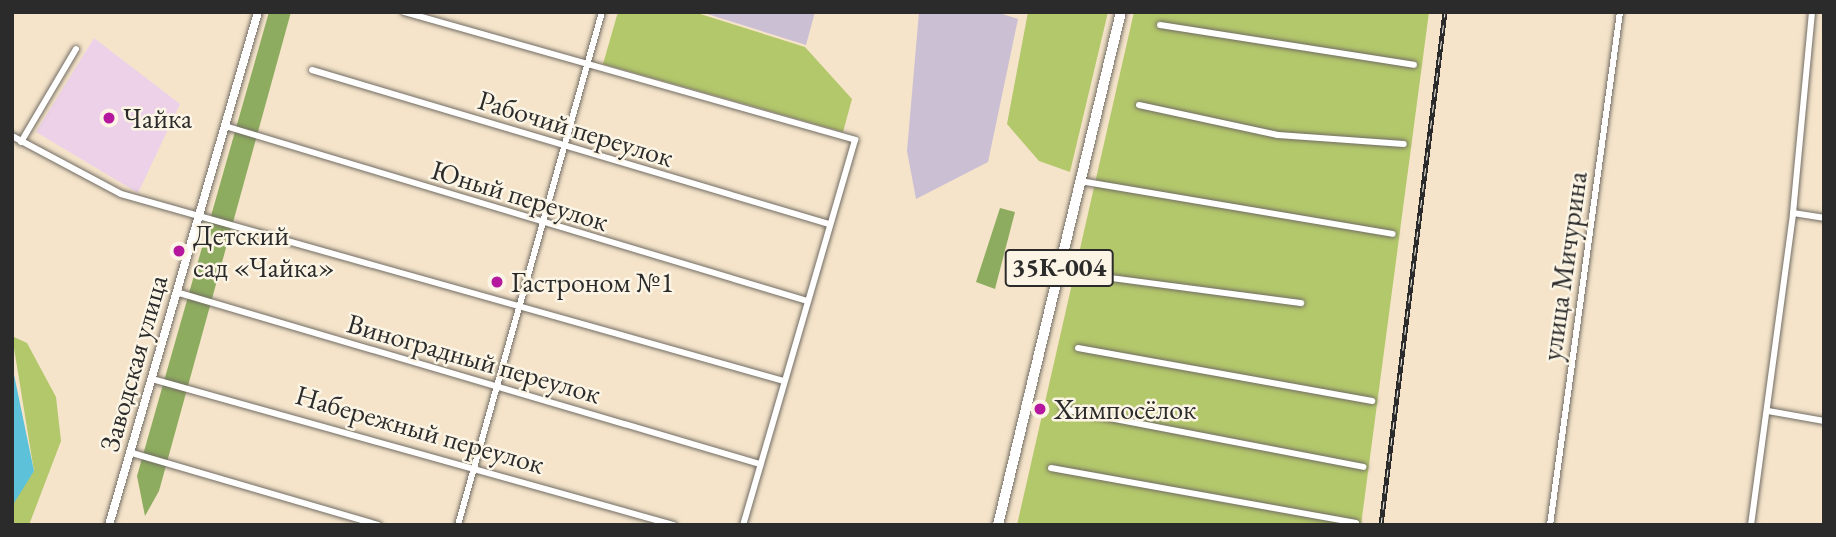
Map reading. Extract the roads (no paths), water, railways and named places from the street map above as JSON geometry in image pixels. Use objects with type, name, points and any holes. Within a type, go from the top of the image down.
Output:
[{"type":"main road","name":"35К-004","points":[[998,525],[1121,12]]},
{"type":"street","name":"Заводская улица","points":[[109,525],[258,12]]},
{"type":"street","points":[[404,12],[855,140],[804,300],[785,381],[743,525]]},
{"type":"street","points":[[458,525],[602,12]]},
{"type":"street","name":"улица Мичурина","points":[[1550,525],[1619,12]]},
{"type":"street","points":[[1751,525],[1793,213],[1812,12]]},
{"type":"street","points":[[1160,25],[1414,65]]},
{"type":"street","points":[[21,142],[76,49]]},
{"type":"street","name":"Рабочий переулок","points":[[312,70],[829,224]]},
{"type":"street","points":[[1139,106],[1278,135],[1404,144]]},
{"type":"street","name":"Юный переулок","points":[[225,126],[804,300]]},
{"type":"street","points":[[12,136],[92,183],[785,381]]},
{"type":"street","points":[[1080,181],[1393,234]]},
{"type":"street","points":[[1793,213],[1824,218]]},
{"type":"street","points":[[1096,276],[1301,303]]},
{"type":"street","name":"Виноградный переулок","points":[[176,292],[760,464]]},
{"type":"street","points":[[1077,348],[1372,401]]},
{"type":"street","name":"Набережный переулок","points":[[152,379],[674,525]]},
{"type":"street","points":[[1063,409],[1363,467]]},
{"type":"street","points":[[1768,411],[1824,421]]},
{"type":"street","points":[[132,453],[379,525]]},
{"type":"street","points":[[1051,468],[1356,523]]},
{"type":"water","points":[[12,365],[34,471],[14,503],[12,502]]},
{"type":"railway","points":[[1381,525],[1445,12]]},
{"type":"place","name":"Чайка","points":[[109,118]]},
{"type":"place","name":"Детский сад «Чайка»","points":[[179,251]]},
{"type":"place","name":"Гастроном №1","points":[[497,282]]},
{"type":"place","name":"Химпосёлок","points":[[1040,409]]}]
